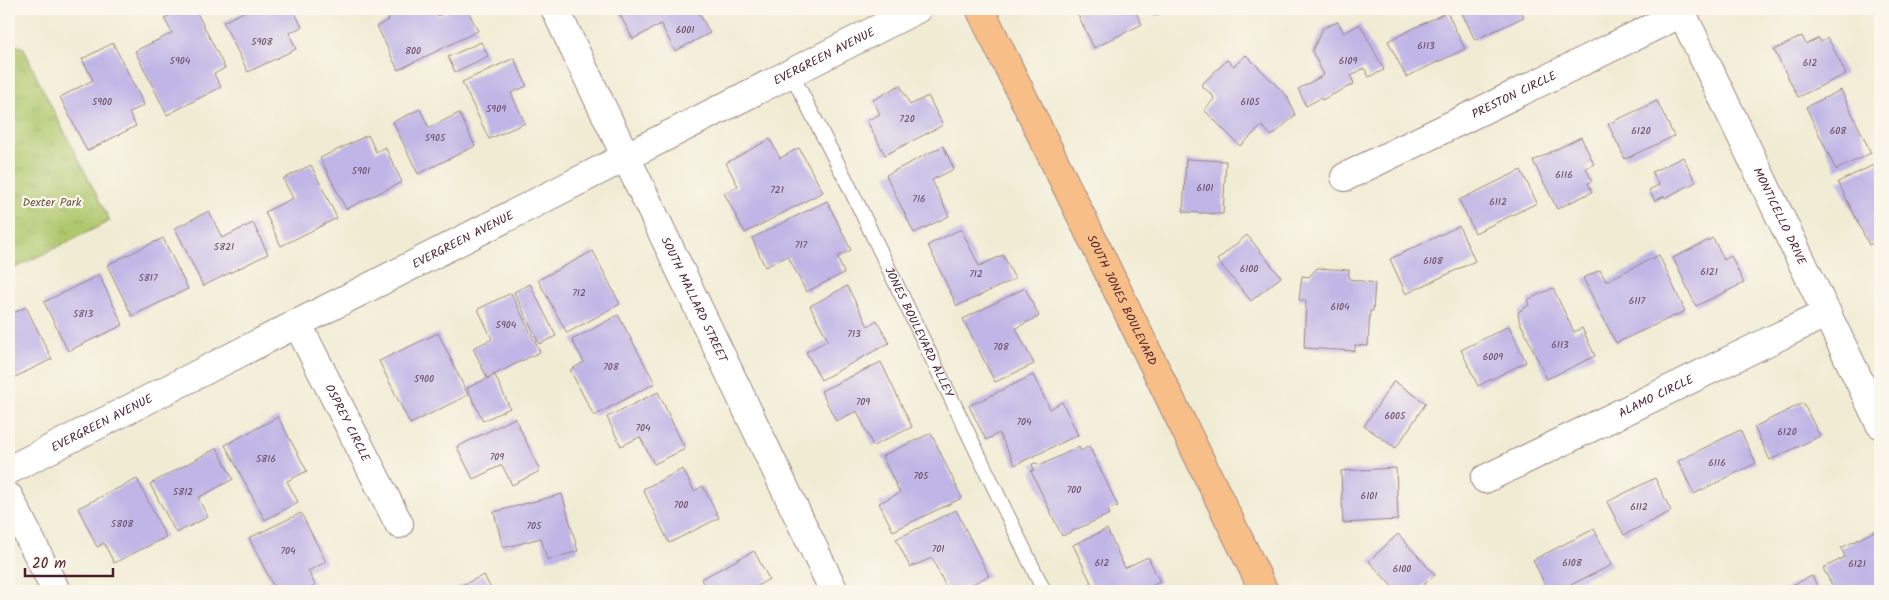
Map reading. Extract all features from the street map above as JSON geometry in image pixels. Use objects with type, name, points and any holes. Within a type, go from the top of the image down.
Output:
[{"type":"main road","name":"SOUTH JONES BOULEVARD","points":[[980,9],[1264,591]]},
{"type":"street","name":"SOUTH MALLARD STREET","points":[[554,9],[834,591]]},
{"type":"street","name":"EVERGREEN AVENUE","points":[[9,470],[917,9]]},
{"type":"street","name":"PRESTON CIRCLE","points":[[1345,177],[1681,11]]},
{"type":"street","name":"MONTICELLO DRIVE","points":[[1681,11],[1880,424]]},
{"type":"street","name":"ALAMO CIRCLE","points":[[1485,479],[1827,313]]},
{"type":"street","name":"OSPREY CIRCLE","points":[[297,323],[398,524]]},
{"type":"street","points":[[9,497],[56,591]]},
{"type":"lane","name":"JONES BOULEVARD ALLEY","points":[[791,73],[848,184],[1044,591]]},
{"type":"green space","name":"Dexter Park","points":[[9,42],[24,48],[37,78],[110,221],[9,271]]},
{"type":"building","points":[[182,9],[195,9],[225,68],[214,74],[221,87],[167,115],[135,51],[172,33],[164,18]]},
{"type":"building","points":[[249,9],[293,9],[302,27],[289,33],[296,49],[248,72],[223,22]]},
{"type":"building","points":[[384,9],[435,9],[438,16],[453,9],[467,9],[478,31],[398,70],[377,26],[389,20]]},
{"type":"building","points":[[617,9],[697,9],[710,33],[675,51],[661,24],[633,39]]},
{"type":"building","points":[[1081,9],[1134,9],[1142,24],[1094,48],[1076,11]]},
{"type":"building","points":[[1151,9],[1170,9],[1155,16]]},
{"type":"building","points":[[1460,9],[1521,9],[1524,17],[1475,40]]},
{"type":"building","points":[[1447,12],[1465,49],[1406,77],[1388,41]]},
{"type":"building","points":[[1338,22],[1344,33],[1360,24],[1384,70],[1369,77],[1364,68],[1351,76],[1354,84],[1306,106],[1298,89],[1324,75],[1312,51],[1323,28]]},
{"type":"building","points":[[1802,36],[1806,44],[1819,38],[1821,42],[1828,38],[1846,74],[1798,97],[1774,50]]},
{"type":"building","points":[[481,42],[488,56],[455,72],[448,57]]},
{"type":"building","points":[[113,43],[144,105],[129,113],[136,126],[87,151],[60,97],[93,80],[82,59]]},
{"type":"building","points":[[1246,55],[1287,96],[1295,115],[1272,136],[1262,126],[1240,146],[1204,110],[1214,99],[1201,85],[1227,60],[1234,66]]},
{"type":"building","points":[[514,58],[527,86],[511,93],[525,123],[489,139],[462,82]]},
{"type":"building","points":[[900,85],[910,105],[928,96],[943,125],[885,155],[867,121],[880,114],[873,100]]},
{"type":"building","points":[[1841,90],[1871,153],[1836,170],[1806,107]]},
{"type":"building","points":[[1657,101],[1674,136],[1625,159],[1608,124]]},
{"type":"building","points":[[420,109],[429,128],[459,113],[475,146],[418,174],[393,122]]},
{"type":"building","points":[[368,135],[376,152],[385,147],[402,182],[346,209],[320,158]]},
{"type":"building","points":[[1581,137],[1594,164],[1586,168],[1592,181],[1588,183],[1592,192],[1557,209],[1533,161]]},
{"type":"building","points":[[770,139],[780,158],[799,148],[823,192],[745,233],[724,193],[738,186],[726,163]]},
{"type":"building","points":[[943,146],[954,169],[932,180],[949,216],[914,233],[886,175]]},
{"type":"building","points":[[1683,157],[1696,182],[1655,201],[1649,190],[1659,185],[1652,172]]},
{"type":"building","points":[[1186,159],[1226,161],[1223,214],[1183,212]]},
{"type":"building","points":[[1880,162],[1880,240],[1869,245],[1838,182]]},
{"type":"building","points":[[311,165],[337,218],[281,246],[265,212],[293,198],[283,179]]},
{"type":"building","points":[[1521,170],[1537,203],[1475,233],[1459,200]]},
{"type":"building","points":[[827,201],[851,250],[837,257],[844,273],[806,292],[788,256],[765,267],[752,238]]},
{"type":"building","points":[[209,211],[222,238],[253,223],[268,254],[203,286],[175,228]]},
{"type":"building","points":[[1459,226],[1475,261],[1406,294],[1390,259]]},
{"type":"building","points":[[961,229],[979,266],[1003,255],[1015,279],[957,306],[928,245]]},
{"type":"building","points":[[1247,235],[1281,277],[1251,301],[1217,260]]},
{"type":"building","points":[[163,238],[188,289],[132,316],[107,265]]},
{"type":"building","points":[[1713,238],[1724,260],[1731,256],[1744,283],[1696,306],[1673,258]]},
{"type":"building","points":[[593,251],[620,304],[567,333],[538,280]]},
{"type":"building","points":[[1659,255],[1685,311],[1616,343],[1583,278],[1600,270],[1606,281]]},
{"type":"building","points":[[1317,268],[1349,270],[1349,279],[1375,283],[1373,311],[1370,311],[1368,346],[1355,345],[1355,351],[1304,348],[1306,300],[1299,300],[1302,276],[1309,277]]},
{"type":"building","points":[[99,275],[123,325],[68,351],[44,302]]},
{"type":"building","points":[[530,284],[556,336],[539,344],[514,292]]},
{"type":"building","points":[[847,286],[868,326],[877,320],[889,343],[821,380],[806,352],[828,340],[810,306]]},
{"type":"building","points":[[1025,288],[1039,316],[1016,328],[1034,364],[995,382],[963,319]]},
{"type":"building","points":[[1553,288],[1574,332],[1582,328],[1595,356],[1547,379],[1519,320],[1518,312],[1529,305],[1527,300]]},
{"type":"building","points":[[511,293],[540,352],[487,378],[473,348],[492,339],[478,309]]},
{"type":"building","points":[[26,307],[52,359],[9,380],[9,315]]},
{"type":"building","points":[[618,315],[655,383],[594,416],[570,370],[584,362],[572,340]]},
{"type":"building","points":[[1509,326],[1526,362],[1478,386],[1461,350]]},
{"type":"building","points":[[438,333],[468,395],[410,424],[379,361]]},
{"type":"building","points":[[881,362],[912,427],[873,446],[857,411],[836,421],[821,391]]},
{"type":"building","points":[[495,375],[510,408],[483,421],[467,388]]},
{"type":"building","points":[[1033,375],[1050,409],[1062,402],[1078,435],[1015,465],[999,433],[986,440],[969,406]]},
{"type":"building","points":[[1394,381],[1426,403],[1396,448],[1364,426]]},
{"type":"building","points":[[658,392],[685,449],[654,464],[640,437],[621,446],[607,417]]},
{"type":"building","points":[[1803,403],[1820,436],[1770,460],[1754,427]]},
{"type":"building","points":[[278,417],[307,471],[287,481],[298,502],[265,520],[225,445]]},
{"type":"building","points":[[515,418],[540,471],[512,485],[502,465],[473,479],[457,447]]},
{"type":"building","points":[[1740,430],[1756,463],[1694,494],[1678,461]]},
{"type":"building","points":[[931,433],[962,498],[893,531],[879,503],[900,493],[882,456]]},
{"type":"building","points":[[1089,446],[1118,506],[1108,510],[1110,514],[1062,536],[1031,471],[1034,470],[1032,464],[1041,465],[1079,447],[1081,451]]},
{"type":"building","points":[[217,448],[233,479],[198,498],[208,517],[176,533],[150,484]]},
{"type":"building","points":[[1396,468],[1398,520],[1343,523],[1341,471]]},
{"type":"building","points":[[683,469],[694,491],[703,486],[719,518],[669,543],[643,489]]},
{"type":"building","points":[[1655,478],[1671,511],[1624,535],[1607,502]]},
{"type":"building","points":[[137,479],[166,537],[114,563],[104,543],[97,547],[78,508]]},
{"type":"building","points":[[562,494],[578,551],[547,560],[541,538],[503,548],[494,512]]},
{"type":"building","points":[[956,510],[989,576],[957,591],[948,591],[932,558],[910,567],[896,539]]},
{"type":"building","points":[[301,513],[326,562],[308,571],[315,585],[302,591],[276,591],[249,538]]},
{"type":"building","points":[[1107,529],[1125,568],[1148,557],[1160,582],[1141,591],[1095,591],[1073,545]]},
{"type":"building","points":[[1594,529],[1612,565],[1558,591],[1548,591],[1533,560]]},
{"type":"building","points":[[1877,530],[1880,537],[1880,590],[1835,591],[1823,568],[1845,557],[1841,548]]},
{"type":"building","points":[[1398,534],[1435,575],[1416,591],[1396,591],[1369,561]]},
{"type":"building","points":[[754,551],[769,579],[749,591],[707,591],[701,579]]},
{"type":"building","points":[[484,575],[492,591],[449,591]]},
{"type":"building","points":[[1812,576],[1820,591],[1780,591]]},
{"type":"building","points":[[1529,586],[1531,591],[1516,591]]},
{"type":"building","points":[[1478,587],[1502,590],[1502,591],[1478,591]]}]
